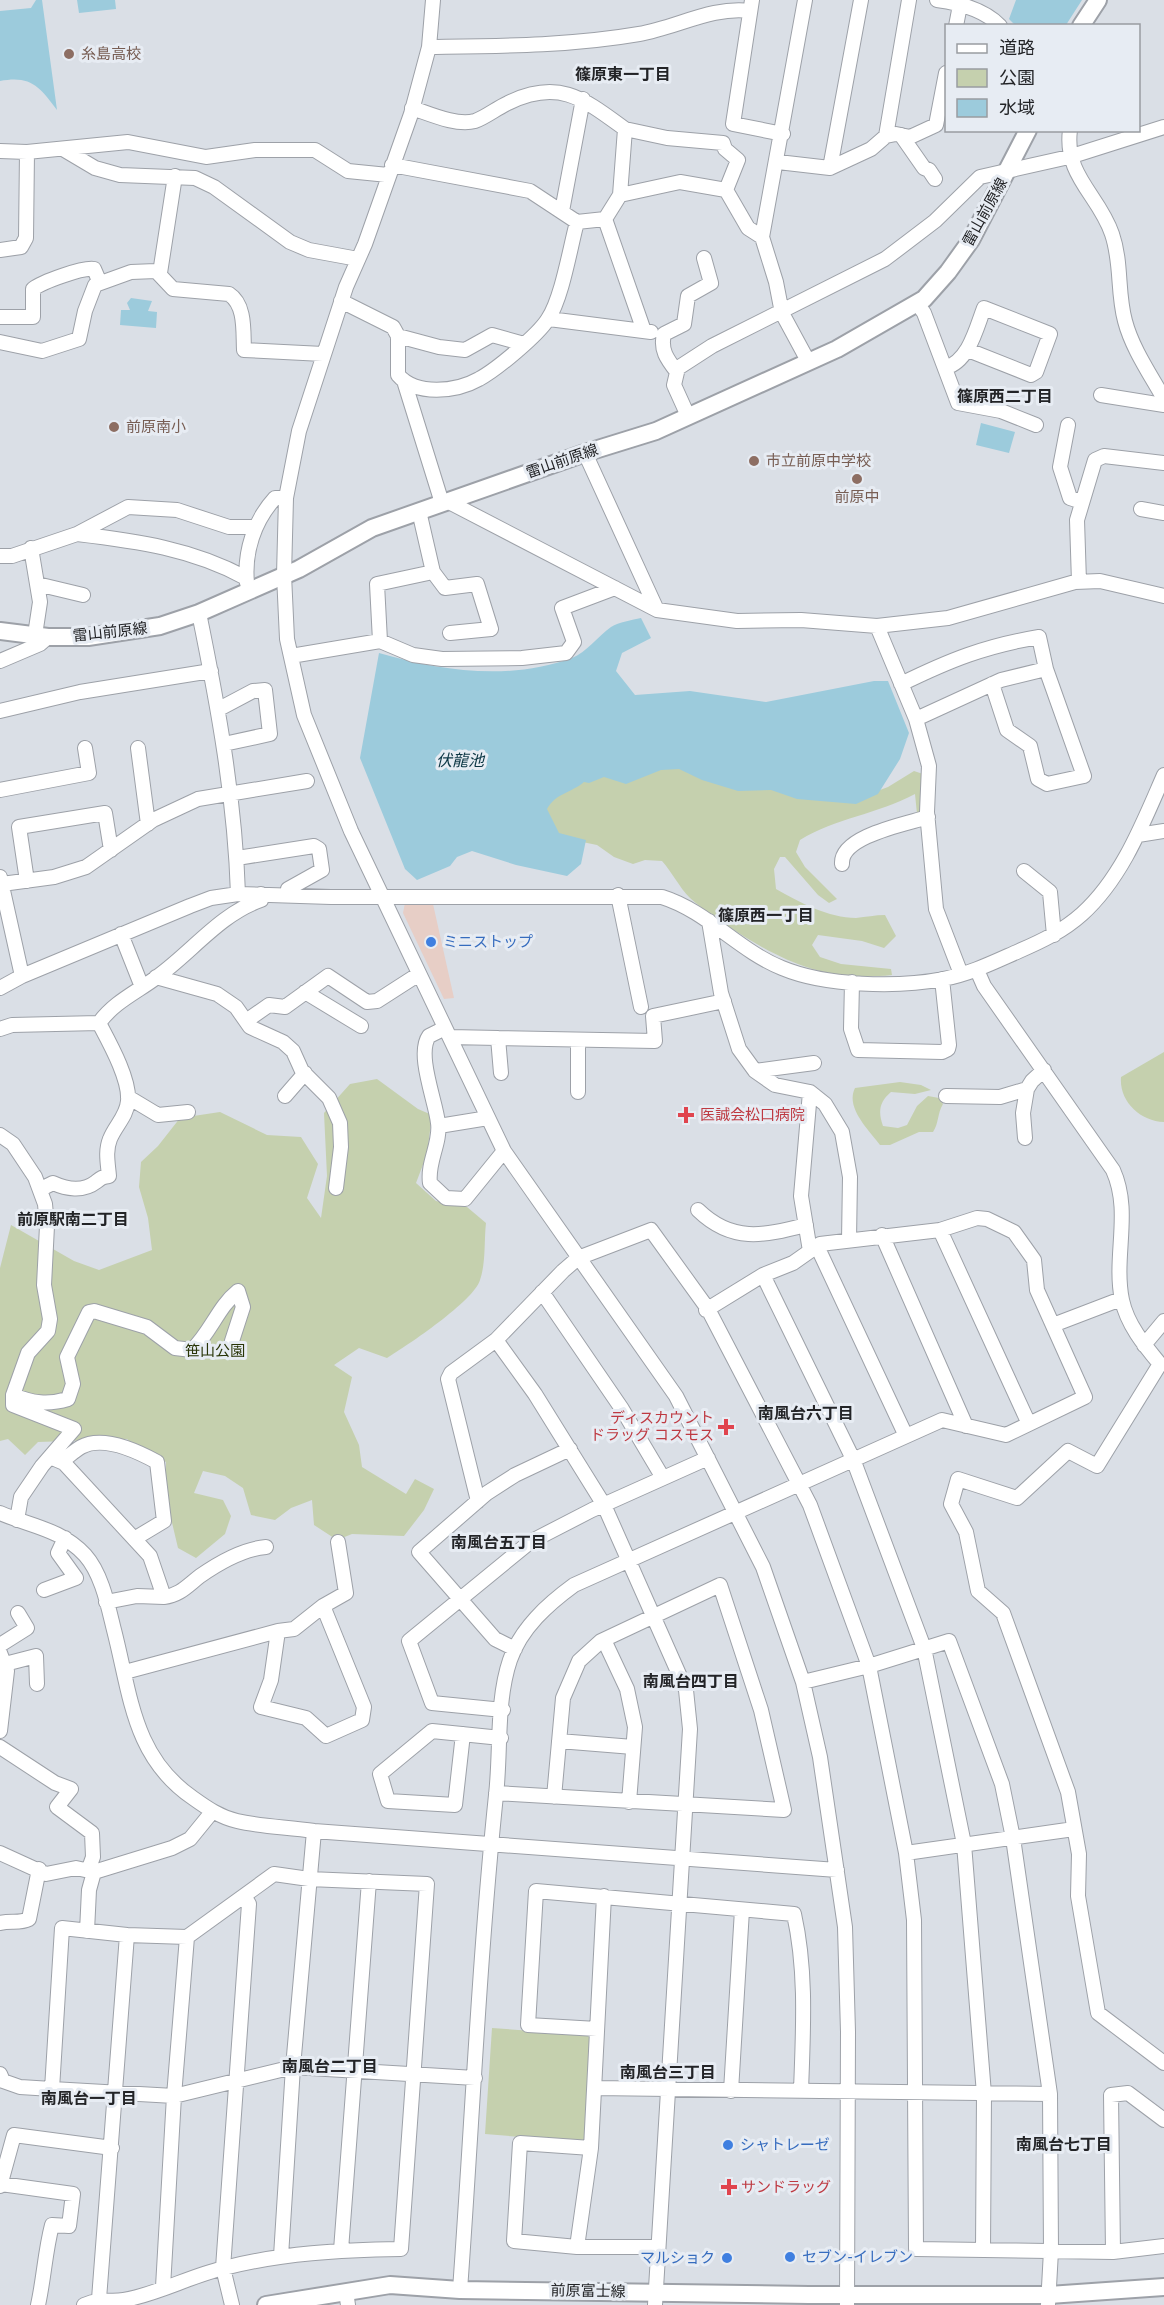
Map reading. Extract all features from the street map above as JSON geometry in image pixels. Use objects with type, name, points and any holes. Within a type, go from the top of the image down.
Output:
[{"type":"main road","points":[[1082,24],[1098,0]]},
{"type":"main road","name":"雷山前原線","points":[[0,631],[42,636],[88,637],[160,626],[199,613],[247,585],[284,575],[372,528],[585,453],[656,431],[837,349],[917,303],[948,272],[971,240],[1027,132]]},
{"type":"main road","name":"前原富士線","points":[[266,2305],[347,2299],[390,2286],[655,2298],[847,2300],[1048,2300],[1164,2287]]},
{"type":"street","points":[[433,0],[429,47],[412,108],[341,301],[299,431],[286,498],[284,575],[287,639],[304,715],[351,831],[504,1151],[676,1396],[763,1567],[803,1682],[820,1757],[845,1927],[848,2092],[847,2300]]},
{"type":"street","points":[[805,0],[778,162],[762,237],[776,282],[782,313],[808,361]]},
{"type":"street","points":[[830,168],[861,0]]},
{"type":"street","points":[[886,136],[909,0]]},
{"type":"street","points":[[937,0],[961,2],[998,24]]},
{"type":"street","points":[[956,24],[961,2]]},
{"type":"street","points":[[429,47],[510,46],[640,34],[751,5],[733,124],[783,134]]},
{"type":"street","points":[[778,162],[830,168],[871,149],[886,136],[910,137],[936,125],[945,78]]},
{"type":"street","points":[[412,108],[447,119],[474,121],[508,102],[548,91],[584,99],[625,129],[667,138],[723,143],[725,149],[738,160],[726,190]]},
{"type":"street","points":[[562,211],[584,99]]},
{"type":"street","points":[[688,416],[674,385],[676,372],[692,357],[885,259],[935,221],[980,177],[1069,157],[1164,127]]},
{"type":"street","points":[[605,219],[620,195],[625,129]]},
{"type":"street","points":[[1070,132],[1069,157],[1112,233],[1119,260],[1120,297],[1125,321],[1164,399]]},
{"type":"street","points":[[901,135],[924,168],[929,170],[935,179]]},
{"type":"street","points":[[0,151],[27,152],[128,142],[206,157],[255,150],[315,150],[348,171],[390,170],[530,191],[577,222],[605,219]]},
{"type":"street","points":[[63,149],[95,168],[120,175],[195,178],[214,187],[290,242],[309,250],[358,260]]},
{"type":"street","points":[[0,250],[21,247],[26,238],[27,152]]},
{"type":"street","points":[[176,176],[160,273],[173,289],[229,294],[236,298],[242,313],[243,350],[323,354]]},
{"type":"street","points":[[620,195],[680,182],[726,190]]},
{"type":"street","points":[[726,190],[748,228],[762,237]]},
{"type":"street","points":[[605,219],[644,331]]},
{"type":"street","points":[[405,384],[428,389],[453,388],[479,380],[524,344],[549,319],[577,222]]},
{"type":"street","points":[[549,319],[664,334],[684,324],[688,296],[711,283],[704,258]]},
{"type":"street","points":[[0,317],[33,317],[33,289],[62,277],[89,268],[94,269],[100,283]]},
{"type":"street","points":[[0,342],[42,351],[79,339],[93,290],[100,283],[132,273],[160,273]]},
{"type":"street","points":[[341,301],[393,327],[398,336],[398,375],[405,384],[445,502],[657,610],[737,621],[801,620],[877,626],[948,618],[1079,582],[1100,581],[1164,596]]},
{"type":"street","points":[[917,303],[924,313],[958,403],[1001,411],[1036,425]]},
{"type":"street","points":[[945,368],[951,367],[968,350],[984,308],[1050,334],[1036,372],[1031,375],[968,350]]},
{"type":"street","points":[[664,334],[661,345],[676,372]]},
{"type":"street","points":[[398,336],[439,347],[465,350],[492,335],[524,344]]},
{"type":"street","points":[[1164,405],[1105,400],[1164,412]]},
{"type":"street","points":[[1068,425],[1060,467],[1070,498],[1082,502]]},
{"type":"street","points":[[585,453],[657,610]]},
{"type":"street","points":[[1079,582],[1077,520],[1095,460],[1104,456],[1164,464]]},
{"type":"street","points":[[247,585],[254,527],[264,510],[275,498],[286,498]]},
{"type":"street","points":[[0,556],[12,556],[77,534],[128,507],[177,510],[229,527],[254,527]]},
{"type":"street","points":[[1141,509],[1164,513]]},
{"type":"street","points":[[419,511],[433,572],[445,588],[477,584],[491,629],[450,633]]},
{"type":"street","points":[[77,534],[167,547],[217,562],[247,585]]},
{"type":"street","points":[[0,661],[40,644],[42,636],[40,603],[31,548]]},
{"type":"street","points":[[380,641],[376,584],[433,572]]},
{"type":"street","points":[[37,584],[83,595]]},
{"type":"street","points":[[291,656],[380,641],[413,655],[442,659],[522,658],[566,653],[574,642],[562,608],[615,588]]},
{"type":"street","points":[[199,613],[224,744],[237,858],[238,894]]},
{"type":"street","points":[[877,626],[916,719],[929,766],[928,817],[936,909],[961,974]]},
{"type":"street","points":[[901,684],[955,657],[997,644],[1039,637],[1046,669],[1084,777],[1047,784],[1038,779],[1030,746],[1007,730],[992,684]]},
{"type":"street","points":[[916,719],[992,684],[1046,669]]},
{"type":"street","points":[[0,711],[80,692],[211,671]]},
{"type":"street","points":[[219,709],[253,692],[265,690],[270,734],[224,744]]},
{"type":"street","points":[[0,790],[89,773],[85,748]]},
{"type":"street","points":[[138,748],[148,824]]},
{"type":"street","points":[[0,988],[22,976],[211,898],[238,894],[662,897],[709,921],[768,962],[783,969],[833,982],[942,980],[977,970],[1054,935],[1082,914],[1105,887],[1138,835],[1164,775]]},
{"type":"street","points":[[22,976],[0,878],[27,881],[54,877],[86,867],[148,824],[198,799],[307,781]]},
{"type":"street","points":[[27,881],[19,827],[105,813],[111,850]]},
{"type":"street","points":[[842,864],[842,858],[849,847],[863,837],[928,817]]},
{"type":"street","points":[[1138,835],[1164,831]]},
{"type":"street","points":[[237,858],[314,846],[319,849],[322,870],[288,889],[288,895]]},
{"type":"street","points":[[1024,871],[1050,892],[1054,935]]},
{"type":"street","points":[[99,1023],[106,1013],[156,977],[228,916],[246,905],[261,900],[261,894]]},
{"type":"street","points":[[618,895],[641,1007]]},
{"type":"street","points":[[709,921],[724,1001],[739,1049],[756,1071],[776,1085],[810,1092],[825,1104],[842,1132],[850,1177],[849,1240]]},
{"type":"street","points":[[121,934],[142,987]]},
{"type":"street","points":[[977,970],[984,986],[1113,1170],[1119,1183],[1122,1209],[1121,1299],[1128,1318],[1144,1345],[1162,1368],[1097,1466],[1068,1451],[1017,1498],[958,1479],[951,1504],[966,1532],[978,1591],[1003,1613],[1068,1792],[1079,1854],[1078,1896],[1098,2013],[1164,2063]]},
{"type":"street","points":[[246,1021],[269,1005],[285,1007],[328,976],[367,1002],[378,1001],[419,974]]},
{"type":"street","points":[[156,977],[217,994],[236,1007],[256,1031],[283,1042],[293,1051],[305,1073],[329,1098],[340,1123],[341,1147],[336,1188]]},
{"type":"street","points":[[852,982],[851,1029],[858,1050],[942,1052],[948,1049],[948,1045],[942,980]]},
{"type":"street","points":[[305,992],[361,1026]]},
{"type":"street","points":[[504,1151],[465,1199],[446,1198],[435,1191],[430,1179],[439,1126],[424,1050],[429,1036],[448,1033],[498,1038],[655,1041],[653,1016],[724,1001]]},
{"type":"street","points":[[0,1029],[12,1025],[99,1023]]},
{"type":"street","points":[[41,1190],[53,1183],[69,1190],[94,1184],[101,1177],[109,1176],[107,1153],[110,1138],[123,1117],[128,1097],[126,1085],[99,1023]]},
{"type":"street","points":[[498,1038],[501,1073]]},
{"type":"street","points":[[578,1040],[578,1092]]},
{"type":"street","points":[[756,1071],[814,1064]]},
{"type":"street","points":[[1025,1138],[1023,1113],[1027,1089],[1044,1070]]},
{"type":"street","points":[[285,1096],[305,1073]]},
{"type":"street","points":[[946,1096],[1000,1097],[1027,1089]]},
{"type":"street","points":[[810,1092],[801,1196],[806,1225],[814,1248],[906,1436]]},
{"type":"street","points":[[128,1097],[158,1115],[188,1112]]},
{"type":"street","points":[[439,1126],[488,1118]]},
{"type":"street","points":[[0,1134],[13,1144],[41,1190],[47,1226],[44,1285],[50,1319],[48,1331],[28,1353],[13,1395],[13,1405],[74,1429],[56,1459],[21,1497],[17,1520]]},
{"type":"street","points":[[698,1210],[714,1225],[750,1235],[806,1225]]},
{"type":"street","points":[[460,2290],[502,1710],[510,1661],[520,1637],[561,1594],[574,1585],[630,1562],[736,1510],[942,1420],[1006,1435],[1084,1397],[1037,1290],[1034,1260],[1014,1232],[987,1218],[977,1218],[940,1230],[882,1235],[814,1248],[793,1263],[763,1275],[707,1309]]},
{"type":"street","points":[[478,1501],[448,1379],[451,1373],[496,1340],[578,1258],[651,1230],[707,1309],[799,1483],[810,1505],[869,1666],[906,1852],[914,1920],[917,2094],[916,2249],[1113,2252],[1164,2246]]},
{"type":"street","points":[[940,1230],[1029,1424]]},
{"type":"street","points":[[882,1235],[966,1426]]},
{"type":"street","points":[[763,1275],[853,1459],[924,1648],[964,1844],[984,2094],[983,2250]]},
{"type":"street","points":[[13,1395],[51,1404],[68,1399],[73,1384],[67,1357],[89,1312],[94,1311],[147,1327],[176,1348],[192,1350],[210,1329],[223,1306],[238,1291],[243,1308],[232,1341]]},
{"type":"street","points":[[542,1292],[622,1409],[663,1478]]},
{"type":"street","points":[[1053,1325],[1121,1299]]},
{"type":"street","points":[[1144,1345],[1164,1321]]},
{"type":"street","points":[[496,1340],[570,1449],[604,1505],[686,1690],[690,1729],[655,2298]]},
{"type":"street","points":[[56,1459],[83,1446],[112,1444],[132,1448],[157,1462],[164,1521],[134,1539]]},
{"type":"street","points":[[515,1649],[495,1639],[419,1552],[478,1501],[515,1475],[570,1449]]},
{"type":"street","points":[[502,1710],[432,1703],[409,1641],[530,1542],[604,1505],[708,1458]]},
{"type":"street","points":[[56,1459],[150,1556],[164,1597]]},
{"type":"street","points":[[0,1513],[49,1528],[85,1555],[97,1573],[136,1725],[154,1762],[175,1786],[212,1812],[237,1821],[314,1831],[837,1870]]},
{"type":"street","points":[[44,1590],[76,1578],[58,1553],[65,1538]]},
{"type":"street","points":[[124,1672],[278,1631],[294,1629],[323,1606],[346,1593],[338,1542]]},
{"type":"street","points":[[106,1602],[137,1596],[177,1595],[201,1575],[249,1548],[266,1547]]},
{"type":"street","points":[[496,1793],[684,1806],[784,1810],[761,1710],[720,1585],[604,1640],[579,1661],[563,1698],[554,1797]]},
{"type":"street","points":[[278,1631],[271,1680],[261,1707],[306,1718],[326,1737],[362,1720],[364,1707],[323,1606]]},
{"type":"street","points":[[0,1645],[27,1628],[18,1613]]},
{"type":"street","points":[[604,1640],[627,1689],[635,1727],[629,1802]]},
{"type":"street","points":[[803,1682],[869,1666],[950,1641],[1002,1784],[1013,1838],[1050,2094],[1052,2251],[1048,2300]]},
{"type":"street","points":[[0,1731],[6,1694],[2,1658],[36,1656],[37,1684]]},
{"type":"street","points":[[464,1734],[455,1805],[388,1801],[380,1774],[432,1731],[464,1734],[501,1738]]},
{"type":"street","points":[[559,1741],[633,1747]]},
{"type":"street","points":[[0,1747],[55,1783],[71,1789],[57,1807],[92,1833],[93,1857],[87,1931]]},
{"type":"street","points":[[0,1852],[46,1874],[76,1868],[91,1871],[190,1839],[212,1812]]},
{"type":"street","points":[[906,1852],[1074,1829]]},
{"type":"street","points":[[281,2256],[293,2067],[314,1831]]},
{"type":"street","points":[[0,1923],[10,1920],[21,1922],[29,1919],[39,1869]]},
{"type":"street","points":[[52,2089],[62,1928],[127,1935],[187,1937],[274,1874],[309,1879],[428,1884],[401,2249],[341,2250],[281,2256],[223,2268],[122,2300],[99,2299],[84,2305]]},
{"type":"street","points":[[341,2250],[369,1881]]},
{"type":"street","points":[[597,2029],[528,2025],[536,1892],[794,1914],[801,1945],[804,2013],[801,2091]]},
{"type":"street","points":[[231,2305],[223,2268],[249,1904],[244,1896]]},
{"type":"street","points":[[577,2247],[591,2148],[604,1896]]},
{"type":"street","points":[[731,2091],[741,1910]]},
{"type":"street","points":[[99,2299],[127,1935]]},
{"type":"street","points":[[163,2288],[174,2096],[187,1937]]},
{"type":"street","points":[[0,2074],[3,2081],[20,2087],[174,2096],[236,2079],[293,2067],[475,2078]]},
{"type":"street","points":[[595,2088],[666,2091],[1050,2094]]},
{"type":"street","points":[[1113,2252],[1111,2095],[1128,2093],[1164,2120]]},
{"type":"street","points":[[38,2305],[46,2265],[44,2253],[52,2225],[69,2226],[73,2194],[0,2185],[14,2135],[112,2148]]},
{"type":"street","points":[[591,2148],[520,2144],[514,2241],[577,2247],[657,2247]]},
{"type":"shaded area","points":[[405,903],[433,904],[454,998],[444,999],[403,913]]},
{"type":"green space","points":[[677,763],[861,797],[888,787],[914,771],[923,774],[923,812],[917,814],[915,794],[886,807],[828,826],[800,840],[796,852],[805,867],[837,899],[829,903],[818,895],[785,857],[780,857],[774,869],[776,889],[814,908],[835,915],[856,918],[885,915],[896,936],[884,948],[862,941],[818,935],[812,945],[820,957],[841,964],[891,969],[892,975],[847,976],[826,972],[788,960],[769,951],[731,928],[690,898],[662,861],[645,860],[633,864],[614,857],[597,845],[558,837],[544,809],[549,797],[587,776]]},
{"type":"green space","points":[[1164,1052],[1164,1122],[1139,1114],[1127,1102],[1121,1086],[1121,1077]]},
{"type":"green space","name":"笹山公園","points":[[377,1079],[418,1109],[432,1115],[427,1154],[416,1183],[436,1201],[467,1207],[486,1223],[482,1273],[475,1289],[466,1299],[439,1322],[387,1358],[359,1348],[334,1365],[352,1377],[344,1412],[359,1445],[362,1467],[406,1494],[415,1479],[434,1489],[424,1510],[404,1536],[352,1534],[337,1540],[314,1525],[312,1500],[291,1508],[275,1520],[251,1515],[243,1488],[225,1476],[203,1471],[194,1493],[223,1500],[231,1516],[225,1534],[196,1558],[178,1548],[165,1493],[166,1462],[140,1450],[127,1439],[38,1442],[25,1455],[8,1439],[0,1441],[0,1268],[11,1225],[74,1261],[99,1270],[152,1250],[148,1218],[139,1187],[141,1162],[158,1146],[180,1118],[220,1112],[267,1135],[301,1137],[318,1164],[307,1198],[321,1218],[327,1176],[324,1113],[350,1084]]},
{"type":"green space","points":[[900,1082],[921,1085],[931,1090],[915,1094],[891,1092],[881,1108],[880,1116],[883,1126],[898,1128],[907,1125],[917,1106],[928,1096],[939,1098],[943,1104],[933,1132],[919,1132],[890,1145],[880,1145],[856,1111],[853,1103],[855,1088]]},
{"type":"green space","points":[[492,2028],[587,2035],[590,2038],[587,2136],[581,2142],[485,2134]]},
{"type":"water","points":[[36,0],[42,0],[57,110],[40,89],[27,81],[0,81],[0,11],[31,8]]},
{"type":"water","points":[[77,0],[115,0],[116,9],[79,13]]},
{"type":"water","points":[[1016,0],[1082,0],[1067,24],[1014,24],[1009,19]]},
{"type":"water","points":[[131,298],[152,301],[148,311],[157,312],[156,328],[120,325],[121,310],[130,310],[127,303]]},
{"type":"water","points":[[981,423],[1015,432],[1009,453],[976,445]]},
{"type":"water","name":"伏龍池","points":[[641,618],[651,638],[622,653],[616,671],[635,695],[690,691],[766,702],[874,681],[888,681],[909,733],[900,759],[878,794],[856,804],[797,799],[771,790],[738,791],[702,780],[679,769],[661,770],[626,784],[604,777],[589,783],[584,782],[559,796],[547,809],[559,833],[586,840],[581,864],[567,876],[516,865],[472,851],[457,857],[450,866],[417,880],[405,869],[360,758],[379,653],[451,669],[500,671],[524,669],[572,658],[611,627]]},
{"type":"place","name":"糸島高校","points":[[69,54]]},
{"type":"place","name":"前原南小","points":[[114,427]]},
{"type":"place","name":"市立前原中学校","points":[[754,461]]},
{"type":"place","name":"前原中","points":[[857,479]]},
{"type":"place","name":"ミニストップ","points":[[431,942]]},
{"type":"place","name":"医誠会松口病院","points":[[686,1115]]},
{"type":"place","name":"ディスカウント ドラッグ コスモス","points":[[726,1427]]},
{"type":"place","name":"シャトレーゼ","points":[[728,2145]]},
{"type":"place","name":"サンドラッグ","points":[[729,2187]]},
{"type":"place","name":"セブン-イレブン","points":[[790,2257]]},
{"type":"place","name":"マルショク","points":[[727,2258]]},
{"type":"district","name":"篠原東一丁目","points":[[623,75]]},
{"type":"district","name":"篠原西二丁目","points":[[1005,397]]},
{"type":"district","name":"篠原西一丁目","points":[[766,916]]},
{"type":"district","name":"前原駅南二丁目","points":[[73,1220]]},
{"type":"district","name":"南風台六丁目","points":[[806,1414]]},
{"type":"district","name":"南風台五丁目","points":[[499,1543]]},
{"type":"district","name":"南風台四丁目","points":[[691,1682]]},
{"type":"district","name":"南風台二丁目","points":[[330,2067]]},
{"type":"district","name":"南風台三丁目","points":[[668,2073]]},
{"type":"district","name":"南風台一丁目","points":[[89,2099]]},
{"type":"district","name":"南風台七丁目","points":[[1064,2145]]}]
